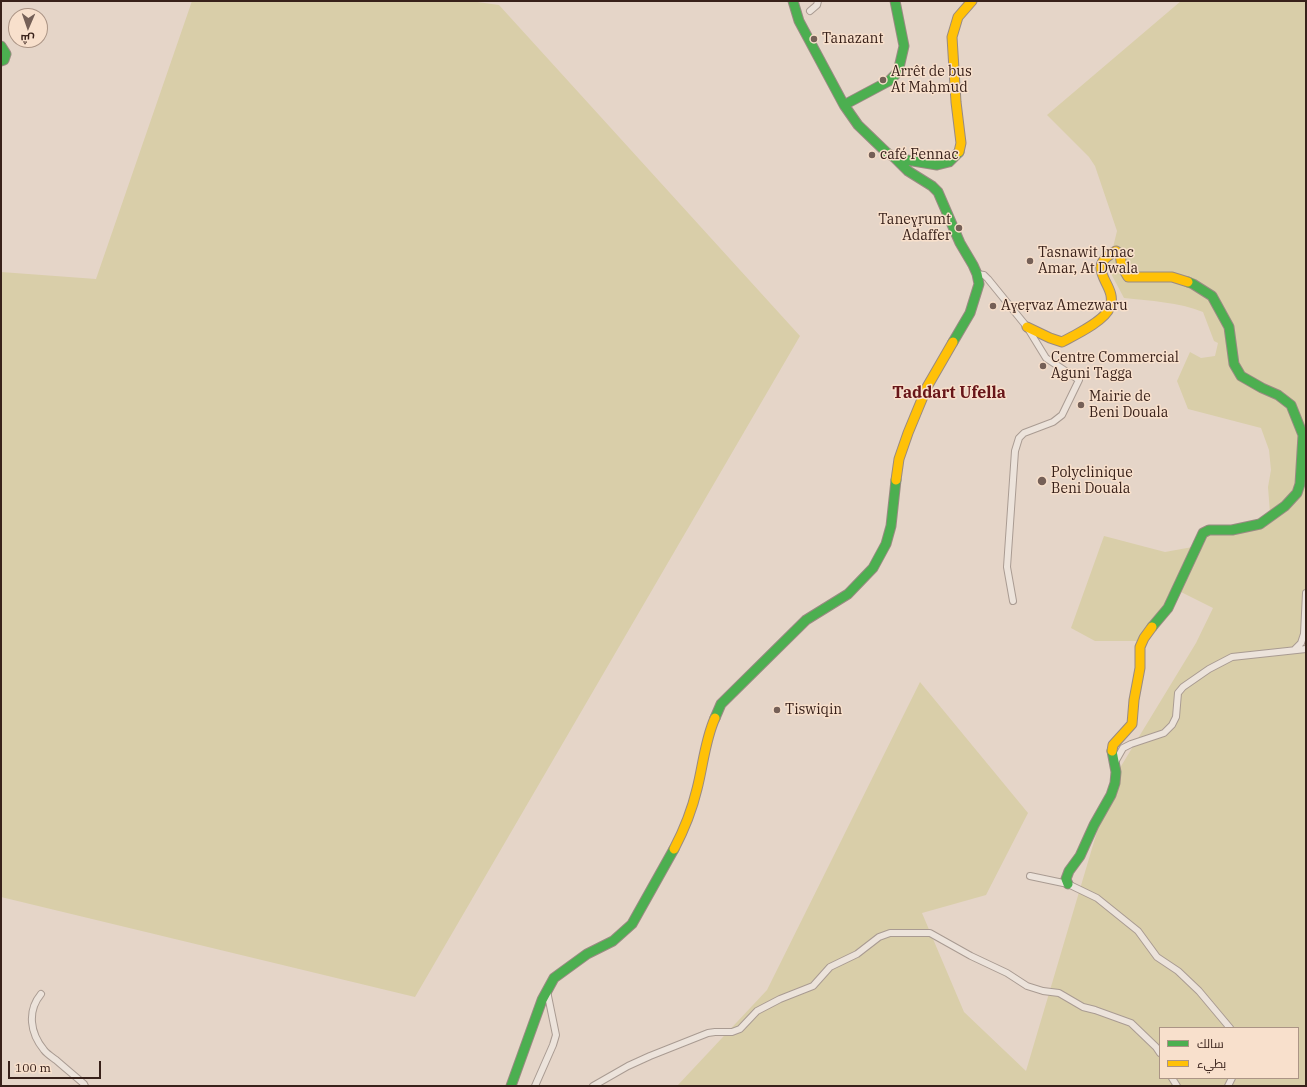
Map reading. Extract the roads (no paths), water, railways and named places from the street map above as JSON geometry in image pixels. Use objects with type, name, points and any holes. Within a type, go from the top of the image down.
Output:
[{"type":"main road","points":[[511,1086],[547,989],[554,978],[587,954],[613,941],[623,934],[632,924],[673,852],[688,820],[697,790],[713,722],[721,704],[806,620],[848,594],[874,568],[880,558],[891,526],[899,459],[908,433],[927,387],[970,313],[978,284],[977,274],[957,237],[938,192],[932,186],[908,172],[895,158],[886,152],[858,125],[844,105],[821,60],[808,39],[799,21],[793,1]]},
{"type":"main road","points":[[844,105],[889,81],[898,72],[904,46],[895,1]]},
{"type":"main road","points":[[895,158],[937,165],[949,162],[959,152],[961,143],[956,102],[952,37],[953,28],[958,17],[972,1]]},
{"type":"main road","points":[[1,46],[6,54],[4,60],[1,61]]},
{"type":"main road","points":[[1027,327],[1062,342],[1104,316],[1110,307],[1111,296],[1101,273],[1101,261],[1106,255],[1116,251],[1120,254],[1122,267],[1128,277],[1172,277],[1193,284],[1212,296],[1229,327],[1234,364],[1241,376],[1278,395],[1291,405],[1303,435],[1300,484],[1297,493],[1285,506],[1260,524],[1232,530],[1209,530],[1203,533],[1168,608],[1144,638],[1140,647],[1140,668],[1134,700],[1132,724],[1113,745],[1112,754],[1116,772],[1115,783],[1111,795],[1094,825],[1080,856],[1069,871],[1066,879],[1068,884]]},
{"type":"street","points":[[810,11],[817,5],[818,1]]},
{"type":"street","points":[[977,274],[984,275],[988,278],[1027,327],[1046,358],[1079,380],[1062,414],[1054,422],[1024,433],[1019,438],[1014,451],[1007,567],[1013,601]]},
{"type":"street","points":[[1294,650],[1301,643],[1304,634],[1306,593]]},
{"type":"street","points":[[1114,764],[1123,748],[1164,733],[1172,725],[1176,717],[1178,693],[1183,687],[1209,669],[1232,658],[1306,649]]},
{"type":"street","points":[[1030,876],[1068,884],[1097,898],[1138,932],[1157,957],[1178,971],[1199,992],[1229,1027]]},
{"type":"street","points":[[593,1086],[628,1066],[708,1033],[732,1032],[740,1029],[757,1010],[813,986],[830,967],[857,954],[879,937],[890,933],[930,933],[971,956],[1007,973],[1027,986],[1059,994],[1084,1007],[1131,1023],[1159,1052]]},
{"type":"street","points":[[535,1086],[556,1035],[547,989]]},
{"type":"street","points":[[41,994],[36,1000],[32,1015],[32,1026],[38,1039],[44,1050],[85,1086]]},
{"type":"place","name":"Tanazant","points":[[814,39]]},
{"type":"place","name":"Arrêt de bus At Maḥmud","points":[[883,80]]},
{"type":"place","name":"café Fennac","points":[[872,155]]},
{"type":"place","name":"Taneɣṛumt Adaffer","points":[[959,228]]},
{"type":"place","name":"Tasnawit Imac Amar, At Dwala","points":[[1030,261]]},
{"type":"place","name":"Aɣeṛvaz Amezwaru","points":[[993,306]]},
{"type":"place","name":"Centre Commercial Aguni Tagga","points":[[1043,366]]},
{"type":"place","name":"Mairie de Beni Douala","points":[[1081,405]]},
{"type":"place","name":"Polyclinique Beni Douala","points":[[1042,481]]},
{"type":"place","name":"Tiswiqin","points":[[777,710]]},
{"type":"district","name":"Taddart Ufella","points":[[949,393]]}]
